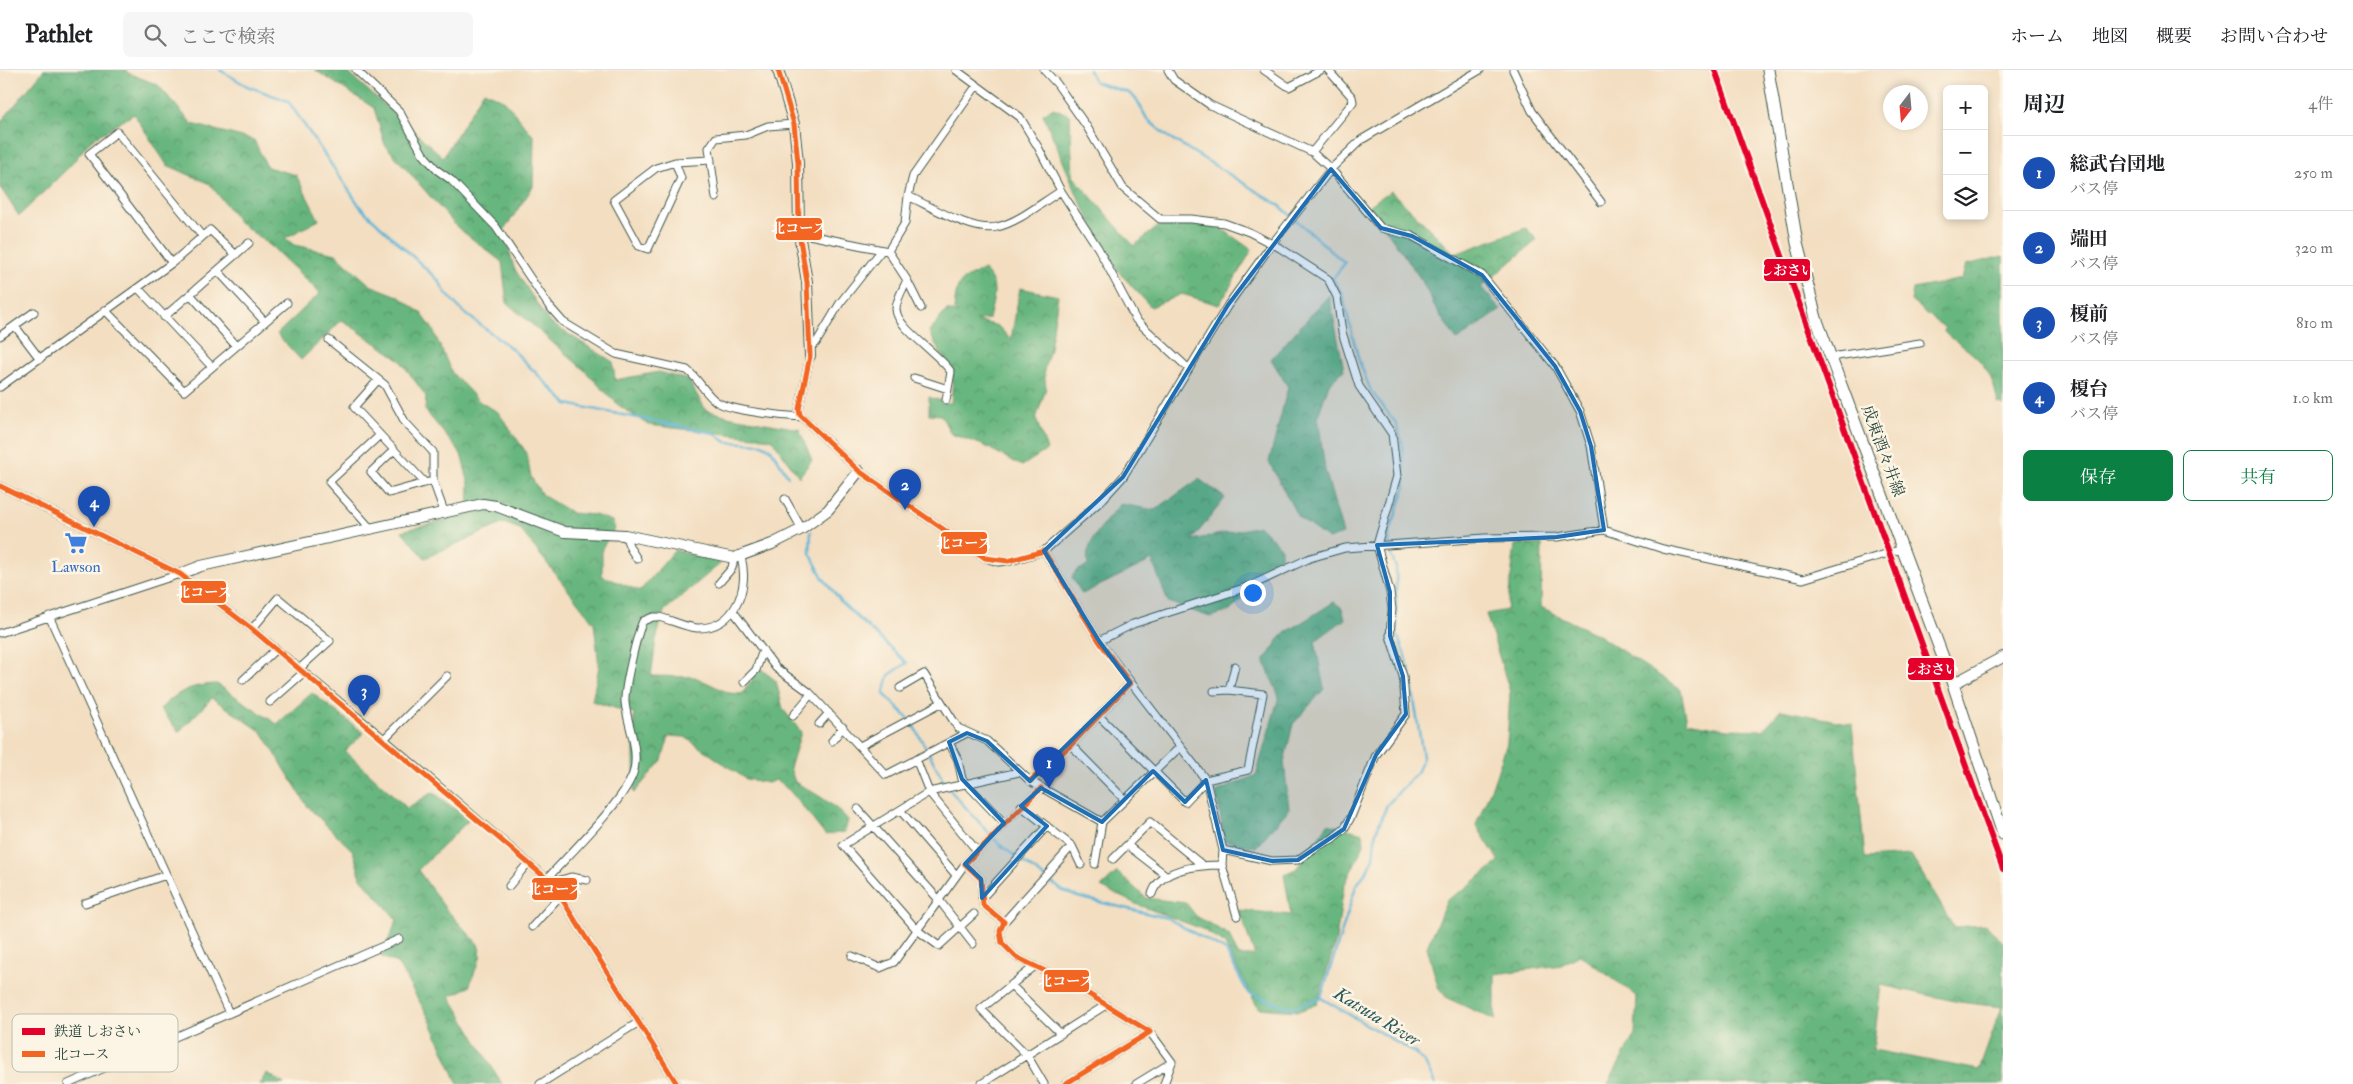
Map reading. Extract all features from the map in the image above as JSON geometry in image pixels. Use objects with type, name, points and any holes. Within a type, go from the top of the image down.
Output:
[{"type":"main road","name":"成東酒々井線","points":[[1768,70],[1799,251],[1816,318],[1953,684],[2003,834]]},
{"type":"street","points":[[356,70],[399,111],[423,154],[437,170],[451,180],[496,226],[549,306],[564,322],[616,354],[687,370],[696,377],[716,401],[728,406],[802,417]]},
{"type":"street","points":[[778,70],[794,124],[798,163],[799,233],[807,282],[810,351],[799,409],[802,417],[859,471],[985,558],[998,562],[1011,561],[1044,551],[1073,527],[1123,477],[1228,305],[1272,244],[1331,169],[1361,140],[1480,70]]},
{"type":"street","points":[[956,70],[1020,117],[1038,147],[1060,191],[1098,248],[1136,320],[1188,368]]},
{"type":"street","points":[[968,70],[969,79]]},
{"type":"street","points":[[1044,70],[1057,84],[1087,127],[1123,188],[1160,219],[1192,219],[1224,223],[1249,232],[1272,244],[1328,279],[1337,297],[1342,332],[1360,386],[1392,434],[1397,476],[1376,545],[1390,592],[1392,609],[1390,636],[1403,676],[1406,714],[1376,755],[1351,817],[1344,829],[1332,839],[1316,847],[1298,860],[1272,861],[1223,850]]},
{"type":"street","points":[[1168,70],[1174,80],[1210,105],[1312,152],[1331,169],[1382,228],[1412,236],[1482,275],[1555,366],[1580,411],[1591,446],[1604,530]]},
{"type":"street","points":[[1264,70],[1289,87],[1321,70]]},
{"type":"street","points":[[1312,152],[1353,102],[1352,97],[1328,70]]},
{"type":"street","points":[[1513,70],[1532,111],[1601,202]]},
{"type":"street","points":[[810,351],[840,303],[884,251],[904,223],[913,176],[977,85]]},
{"type":"street","points":[[716,198],[710,148],[716,138],[746,135],[768,126],[794,124]]},
{"type":"street","points":[[172,263],[89,154],[117,132],[202,236]]},
{"type":"street","points":[[675,162],[681,178],[648,249],[639,246],[614,200],[656,168],[675,162],[711,160]]},
{"type":"street","points":[[908,196],[982,228],[997,227],[1013,220],[1060,191]]},
{"type":"street","points":[[0,387],[172,263],[210,230],[236,255]]},
{"type":"street","points":[[799,233],[884,251],[907,280],[921,308]]},
{"type":"street","points":[[164,317],[249,243]]},
{"type":"street","points":[[218,270],[265,322]]},
{"type":"street","points":[[907,280],[896,304],[896,311],[904,326],[944,362],[951,372],[946,400]]},
{"type":"street","points":[[138,288],[212,367]]},
{"type":"street","points":[[190,294],[236,346]]},
{"type":"street","points":[[106,310],[184,391],[287,303]]},
{"type":"street","points":[[0,336],[34,312]]},
{"type":"street","points":[[15,326],[40,359]]},
{"type":"street","points":[[329,340],[385,385],[405,422],[433,452],[433,481],[445,514]]},
{"type":"street","points":[[1831,357],[1920,343]]},
{"type":"street","points":[[914,378],[948,389]]},
{"type":"street","points":[[378,380],[354,406],[425,483]]},
{"type":"street","points":[[372,530],[329,482],[380,434]]},
{"type":"street","points":[[394,450],[371,472],[390,493],[433,481]]},
{"type":"street","points":[[0,633],[201,566],[445,514],[482,504],[496,506],[565,532],[625,535],[738,557],[802,529],[828,510],[859,471]]},
{"type":"street","points":[[0,486],[180,574],[276,649],[384,738],[528,863],[548,881],[560,896],[676,1084]]},
{"type":"street","points":[[785,499],[802,529]]},
{"type":"street","points":[[1098,642],[1133,624],[1250,586],[1310,558],[1345,548],[1485,538],[1557,537],[1604,530],[1663,549],[1802,579],[1902,549]]},
{"type":"street","points":[[625,535],[637,559]]},
{"type":"street","points":[[1044,551],[1098,642],[1206,780],[1223,850],[1222,865],[1237,916]]},
{"type":"street","points":[[720,583],[738,557]]},
{"type":"street","points":[[548,881],[619,798],[634,771],[635,750],[625,703],[626,688],[643,621],[659,617],[697,628],[717,623],[733,611],[741,598],[744,567],[738,557]]},
{"type":"street","points":[[252,630],[278,598],[330,641],[270,702]]},
{"type":"street","points":[[733,611],[776,668],[811,694],[886,775],[967,733]]},
{"type":"street","points":[[49,616],[229,1013]]},
{"type":"street","points":[[243,680],[276,649]]},
{"type":"street","points":[[744,682],[756,670],[763,650]]},
{"type":"street","points":[[1953,684],[2003,657]]},
{"type":"street","points":[[1229,690],[1234,666]]},
{"type":"street","points":[[900,688],[924,674],[958,728],[987,741],[1030,781],[1102,822]]},
{"type":"street","points":[[384,738],[447,676]]},
{"type":"street","points":[[1030,781],[1071,745],[1130,683]]},
{"type":"street","points":[[1099,716],[1185,802],[1206,780],[1248,770],[1263,694],[1229,690],[1214,691]]},
{"type":"street","points":[[793,716],[811,694]]},
{"type":"street","points":[[860,746],[941,703]]},
{"type":"street","points":[[819,724],[829,713]]},
{"type":"street","points":[[832,741],[843,727]]},
{"type":"street","points":[[949,742],[958,760],[962,779],[1004,823]]},
{"type":"street","points":[[1071,745],[1124,799]]},
{"type":"street","points":[[1095,864],[1102,822],[1180,746]]},
{"type":"street","points":[[916,759],[929,792],[977,851]]},
{"type":"street","points":[[974,914],[939,946],[917,930],[843,845],[929,792],[1019,772]]},
{"type":"street","points":[[852,956],[880,968],[894,962],[965,864],[1041,788]]},
{"type":"street","points":[[1021,806],[1072,846],[1081,865]]},
{"type":"street","points":[[858,809],[938,900],[973,944]]},
{"type":"street","points":[[900,810],[956,875]]},
{"type":"street","points":[[1113,859],[1150,822],[1202,864]]},
{"type":"street","points":[[982,898],[1047,826]]},
{"type":"street","points":[[1127,845],[1167,876]]},
{"type":"street","points":[[1072,846],[1004,922],[1000,931],[1002,942],[1016,957],[1074,985],[1150,1032],[1172,1062]]},
{"type":"street","points":[[509,886],[528,863]]},
{"type":"street","points":[[965,864],[981,879],[983,905],[1004,922]]},
{"type":"street","points":[[1152,894],[1154,888],[1167,876],[1202,864],[1222,865]]},
{"type":"street","points":[[85,903],[166,875]]},
{"type":"street","points":[[548,881],[571,877],[587,880]]},
{"type":"street","points":[[532,927],[560,896]]},
{"type":"street","points":[[178,1035],[399,939]]},
{"type":"street","points":[[1036,966],[981,1009],[1027,1055],[1044,1084]]},
{"type":"street","points":[[1011,985],[1061,1034]]},
{"type":"street","points":[[981,1084],[1106,1005]]},
{"type":"street","points":[[540,1084],[639,1022]]},
{"type":"street","points":[[1065,1084],[1150,1032]]},
{"type":"street","points":[[1136,1084],[1172,1062]]},
{"type":"street","points":[[1164,1084],[1172,1062]]},
{"type":"street","points":[[68,1084],[95,1072]]},
{"type":"highlighted area","points":[[1331,169],[1381,228],[1412,236],[1482,275],[1555,366],[1580,411],[1591,446],[1604,530],[1557,537],[1377,545],[1390,592],[1390,636],[1403,676],[1406,714],[1376,755],[1344,829],[1298,860],[1272,861],[1223,850],[1206,780],[1185,802],[1153,771],[1102,822],[1041,788],[1021,806],[1047,826],[982,898],[981,879],[965,864],[1004,823],[962,779],[949,742],[967,733],[987,741],[1030,781],[1130,683],[1099,641],[1044,551],[1123,477],[1228,305]]},
{"type":"green space","points":[[44,70],[126,70],[128,73],[158,85],[192,124],[254,140],[267,167],[296,175],[319,220],[285,238],[294,245],[336,254],[370,285],[398,296],[421,313],[432,328],[452,373],[480,402],[498,412],[526,452],[531,477],[542,495],[572,513],[595,515],[612,521],[615,528],[602,548],[602,576],[640,591],[675,550],[721,563],[664,611],[656,640],[651,676],[695,677],[729,693],[742,694],[760,668],[776,681],[783,709],[801,732],[790,768],[795,782],[836,808],[848,820],[845,832],[825,835],[790,791],[776,780],[768,783],[746,779],[685,737],[669,736],[662,760],[634,793],[634,714],[592,701],[599,666],[594,623],[520,529],[504,523],[425,558],[402,531],[468,514],[469,484],[461,454],[425,410],[426,396],[399,359],[342,320],[301,360],[277,334],[320,293],[272,247],[239,222],[210,184],[167,165],[134,114],[91,140],[70,166],[19,216],[0,187],[0,123]]},
{"type":"green space","points":[[315,70],[345,70],[443,157],[484,91],[505,101],[534,137],[533,187],[504,230],[514,268],[549,322],[613,362],[615,380],[659,372],[688,380],[706,410],[732,417],[799,429],[812,460],[799,477],[772,439],[648,425],[617,404],[583,369],[507,303],[502,262],[457,227],[385,145],[374,108]]},
{"type":"green space","points":[[1053,108],[1070,115],[1073,176],[1134,246],[1161,224],[1215,224],[1252,250],[1219,305],[1182,294],[1151,307],[1118,271],[1079,199],[1043,114]]},
{"type":"green space","points":[[1391,191],[1455,254],[1526,228],[1537,240],[1481,287],[1501,310],[1457,340],[1437,311],[1422,281],[1369,205]]},
{"type":"green space","points":[[2003,256],[2003,406],[2001,403],[1998,404],[1991,378],[1980,361],[1944,332],[1945,328],[1911,301],[1913,289],[1962,279],[1966,265]]},
{"type":"green space","points":[[984,270],[994,287],[993,299],[989,319],[975,320],[998,326],[1011,340],[1020,288],[1058,296],[1050,349],[1044,370],[1046,388],[1036,419],[1047,450],[1022,466],[983,445],[951,434],[941,415],[929,414],[929,397],[951,404],[953,376],[929,332],[947,310],[958,314],[954,310],[956,293],[960,283]]},
{"type":"green space","points":[[1329,295],[1344,370],[1329,384],[1318,416],[1325,470],[1343,534],[1328,539],[1298,517],[1269,462],[1288,387],[1271,359]]},
{"type":"green space","points":[[1199,479],[1225,498],[1192,540],[1260,526],[1281,547],[1281,557],[1230,611],[1210,617],[1168,602],[1152,560],[1082,594],[1072,577],[1076,571],[1088,566],[1087,557],[1092,541],[1102,525],[1120,504],[1155,510]]},
{"type":"green space","points":[[1542,544],[1541,607],[1598,635],[1681,690],[1687,722],[1728,729],[1763,730],[1781,710],[1852,724],[1865,858],[1911,855],[1954,927],[1986,925],[2003,942],[2003,1084],[1608,1084],[1635,1034],[1637,996],[1580,955],[1561,965],[1495,974],[1495,1020],[1447,998],[1438,987],[1427,947],[1447,900],[1466,888],[1499,861],[1476,825],[1495,779],[1507,743],[1510,692],[1486,614],[1507,610],[1515,545]],"holes":[[[1881,985],[1959,1002],[2002,1007],[1979,1070],[1873,1050]]]},
{"type":"green space","points":[[1334,602],[1342,608],[1345,619],[1315,641],[1324,689],[1293,724],[1284,762],[1289,809],[1256,847],[1225,841],[1216,792],[1256,775],[1279,696],[1264,661],[1282,635]]},
{"type":"green space","points":[[217,684],[277,724],[312,693],[364,733],[345,751],[407,808],[433,792],[469,820],[418,870],[445,908],[478,944],[481,955],[469,987],[450,996],[502,1084],[458,1084],[429,1018],[397,963],[381,957],[397,920],[361,878],[353,851],[308,807],[262,732],[212,698],[179,732],[160,709],[185,690]]},
{"type":"green space","points":[[1328,824],[1363,833],[1364,844],[1344,886],[1336,940],[1317,1004],[1299,1011],[1258,1008],[1224,943],[1202,929],[1136,904],[1101,887],[1117,872],[1146,898],[1186,903],[1196,916],[1229,935],[1238,956],[1255,956],[1239,910],[1291,915],[1284,874],[1296,869]]},
{"type":"green space","points":[[267,1073],[284,1084],[259,1084]]},
{"type":"waterway","points":[[220,70],[247,86],[288,101],[361,208],[439,281],[445,292],[462,311],[511,348],[567,404],[714,433],[726,442],[762,444],[771,449],[788,476]]},
{"type":"waterway","points":[[1089,70],[1095,82],[1129,93],[1137,100],[1147,119],[1167,136],[1279,205],[1345,263],[1333,278],[1342,294],[1359,361],[1371,391],[1395,422],[1402,442],[1405,488],[1389,534],[1390,552],[1396,568],[1397,634],[1409,667],[1423,757],[1418,771],[1387,805],[1376,832],[1373,858],[1356,886],[1321,998]]},
{"type":"waterway","points":[[811,532],[810,553],[823,578],[843,604],[907,663],[889,675],[884,694],[911,721],[948,788],[1000,845],[1063,891],[1078,897],[1167,918],[1226,951],[1248,993],[1291,1008],[1321,998]]},
{"type":"waterway","name":"Katsuta River","points":[[1321,998],[1415,1053],[1425,1063],[1435,1084]]},
{"type":"rail line","name":"しおさい","points":[[1715,70],[2003,869]]},
{"type":"transit line","name":"北コース","points":[[778,70],[794,124],[798,163],[799,233],[807,282],[810,356],[799,409],[800,415],[859,471],[985,558],[1008,561],[1044,551]]},
{"type":"transit line","name":"北コース","points":[[0,486],[180,574],[252,629],[547,879],[560,896],[677,1084]]},
{"type":"transit line","name":"北コース","points":[[1044,551],[1099,641],[1130,683]]},
{"type":"transit line","name":"北コース","points":[[1030,781],[1071,745],[1130,683]]},
{"type":"transit line","name":"北コース","points":[[965,864],[1041,788]]},
{"type":"transit line","name":"北コース","points":[[965,864],[981,879],[983,905],[1004,922]]},
{"type":"transit line","name":"北コース","points":[[1004,922],[1000,931],[1002,943],[1016,957],[1074,985],[1150,1032]]},
{"type":"transit line","name":"北コース","points":[[1065,1084],[1150,1032]]},
{"type":"place","name":"端田","points":[[905,510]]},
{"type":"place","name":"榎台","points":[[94,527]]},
{"type":"place","name":"Lawson","points":[[76,543]]},
{"type":"place","name":"榎前","points":[[364,716]]},
{"type":"place","name":"総武台団地","points":[[1049,788]]}]
